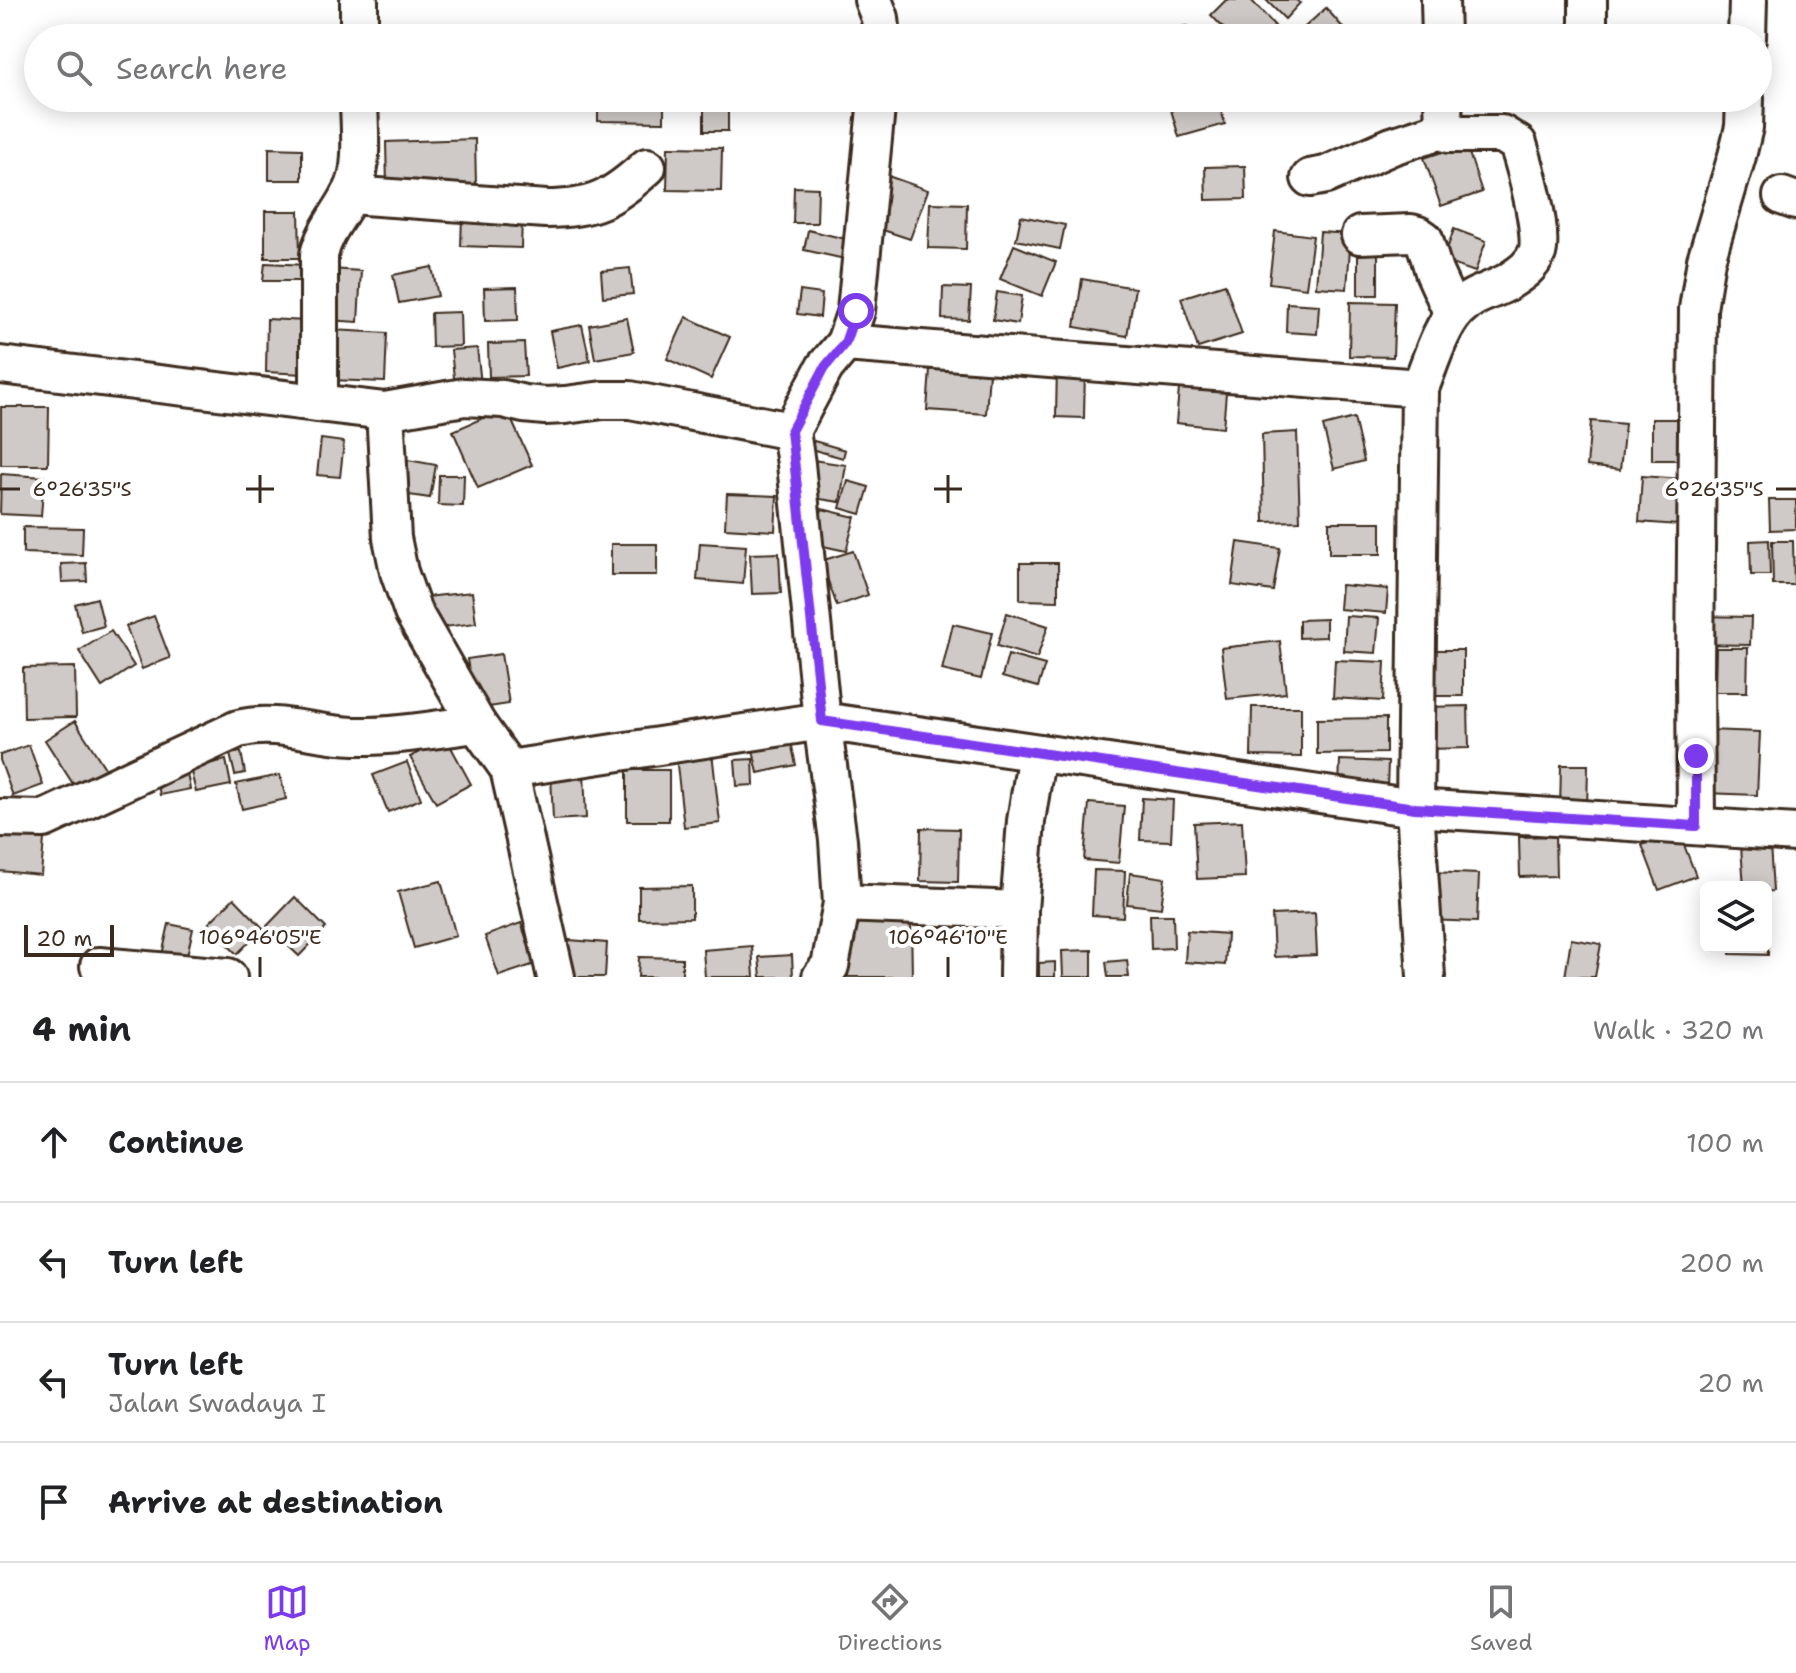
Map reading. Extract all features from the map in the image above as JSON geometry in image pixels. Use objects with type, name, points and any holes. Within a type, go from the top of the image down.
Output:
[{"type":"street","points":[[359,0],[359,24]]},
{"type":"street","points":[[873,0],[881,24]]},
{"type":"street","points":[[1440,0],[1441,24]]},
{"type":"street","points":[[1727,0],[1728,24]]},
{"type":"street","points":[[1747,24],[1748,0]]},
{"type":"street","points":[[319,403],[319,255],[327,232],[350,195],[359,171],[359,112]]},
{"type":"street","points":[[821,977],[830,966],[842,903],[838,840],[791,431],[825,367],[845,343],[856,311],[876,112]]},
{"type":"street","points":[[1696,826],[1698,309],[1706,260],[1737,156],[1741,112]]},
{"type":"street","points":[[1310,178],[1326,175],[1405,141],[1444,113],[1449,134],[1502,134],[1518,144],[1538,229],[1538,250],[1532,263],[1503,285],[1465,302],[1453,314],[1420,388],[1415,808],[1426,977]]},
{"type":"street","points":[[350,195],[572,209],[602,200],[628,184],[647,167]]},
{"type":"street","points":[[1360,235],[1411,233],[1424,239],[1434,272],[1453,314]]},
{"type":"street","points":[[845,343],[1420,388]]},
{"type":"street","points":[[0,365],[385,411],[464,397],[545,406],[630,400],[791,431]]},
{"type":"street","points":[[385,411],[392,538],[399,572],[413,612],[477,724],[509,769],[556,977]]},
{"type":"street","points":[[509,769],[822,721],[1415,808],[1796,833]]},
{"type":"street","points":[[0,818],[44,819],[238,729],[254,725],[276,725],[354,736],[477,724]]},
{"type":"street","points":[[1018,977],[1019,910],[1026,821],[1037,753]]},
{"type":"street","points":[[842,903],[1019,910]]},
{"type":"street","points":[[99,966],[228,977]]},
{"type":"building","points":[[1226,0],[1251,0],[1273,24],[1220,24],[1211,15]]},
{"type":"building","points":[[1266,0],[1296,0],[1300,3],[1285,19]]},
{"type":"building","points":[[1326,8],[1340,24],[1308,24]]},
{"type":"building","points":[[598,112],[664,112],[664,122],[598,121]]},
{"type":"building","points":[[704,112],[728,112],[728,131],[704,131]]},
{"type":"building","points":[[1172,112],[1222,112],[1225,124],[1179,137]]},
{"type":"building","points":[[475,139],[476,185],[387,187],[386,142]]},
{"type":"building","points":[[1466,144],[1482,192],[1441,206],[1424,158]]},
{"type":"building","points":[[668,147],[722,148],[721,191],[667,190]]},
{"type":"building","points":[[269,148],[302,149],[302,180],[269,180]]},
{"type":"building","points":[[1245,166],[1246,199],[1206,200],[1205,167]]},
{"type":"building","points":[[888,176],[928,190],[910,239],[871,226]]},
{"type":"building","points":[[794,187],[818,188],[817,223],[793,223]]},
{"type":"building","points":[[930,203],[967,204],[966,249],[928,248]]},
{"type":"building","points":[[265,211],[299,211],[300,258],[265,258]]},
{"type":"building","points":[[462,216],[522,218],[521,248],[461,246]]},
{"type":"building","points":[[1021,216],[1065,225],[1060,249],[1016,240]]},
{"type":"building","points":[[1454,229],[1486,241],[1475,272],[1443,261]]},
{"type":"building","points":[[808,230],[850,240],[845,259],[804,250]]},
{"type":"building","points":[[1275,231],[1313,236],[1306,288],[1269,283]]},
{"type":"building","points":[[1320,232],[1351,234],[1347,289],[1316,287]]},
{"type":"building","points":[[1358,240],[1378,240],[1378,295],[1358,295]]},
{"type":"building","points":[[1014,245],[1056,262],[1042,296],[1000,279]]},
{"type":"building","points":[[265,263],[307,265],[309,281],[263,281]]},
{"type":"building","points":[[432,267],[438,296],[399,303],[393,275]]},
{"type":"building","points":[[630,268],[633,294],[603,297],[601,271]]},
{"type":"building","points":[[330,269],[361,271],[358,322],[327,320]]},
{"type":"building","points":[[1082,279],[1135,288],[1127,336],[1075,327]]},
{"type":"building","points":[[1225,284],[1242,334],[1198,348],[1181,298]]},
{"type":"building","points":[[517,287],[518,320],[485,321],[484,288]]},
{"type":"building","points":[[943,287],[971,288],[969,320],[942,319]]},
{"type":"building","points":[[800,291],[822,294],[820,317],[797,314]]},
{"type":"building","points":[[997,292],[1022,296],[1018,324],[993,320]]},
{"type":"building","points":[[1350,302],[1395,303],[1393,357],[1349,356]]},
{"type":"building","points":[[1287,303],[1319,305],[1317,334],[1286,332]]},
{"type":"building","points":[[460,312],[461,346],[432,347],[431,313]]},
{"type":"building","points":[[686,317],[730,337],[711,379],[667,359]]},
{"type":"building","points":[[627,318],[634,352],[595,359],[589,325]]},
{"type":"building","points":[[267,319],[306,321],[304,374],[266,372]]},
{"type":"building","points":[[582,325],[590,361],[557,368],[550,331]]},
{"type":"building","points":[[332,330],[387,333],[385,382],[330,380]]},
{"type":"building","points":[[524,343],[526,376],[489,377],[488,344]]},
{"type":"building","points":[[477,348],[481,384],[455,387],[451,350]]},
{"type":"building","points":[[1057,365],[1085,366],[1084,418],[1056,417]]},
{"type":"building","points":[[930,369],[989,373],[986,414],[927,410]]},
{"type":"building","points":[[1180,377],[1227,381],[1223,428],[1176,423]]},
{"type":"building","points":[[1,407],[49,407],[48,465],[1,465]]},
{"type":"building","points":[[506,408],[532,465],[478,488],[453,431]]},
{"type":"building","points":[[1354,418],[1364,461],[1334,469],[1323,426]]},
{"type":"building","points":[[1652,419],[1688,419],[1688,460],[1652,460]]},
{"type":"building","points":[[1591,421],[1625,424],[1620,470],[1587,466]]},
{"type":"building","points":[[1297,432],[1300,521],[1264,522],[1262,434]]},
{"type":"building","points":[[321,439],[344,442],[340,477],[317,475]]},
{"type":"building","points":[[814,441],[845,450],[843,458],[811,449]]},
{"type":"building","points":[[408,460],[436,465],[430,498],[402,494]]},
{"type":"building","points":[[813,460],[846,465],[840,502],[807,497]]},
{"type":"building","points":[[1,474],[44,477],[41,516],[0,514]]},
{"type":"building","points":[[439,475],[464,475],[463,506],[438,505]]},
{"type":"building","points":[[1642,476],[1681,479],[1678,525],[1639,522]]},
{"type":"building","points":[[848,481],[869,487],[861,514],[840,508]]},
{"type":"building","points":[[727,494],[777,496],[775,531],[725,528]]},
{"type":"building","points":[[1769,500],[1796,500],[1796,529],[1770,530]]},
{"type":"building","points":[[822,509],[855,517],[846,551],[814,544]]},
{"type":"building","points":[[1329,522],[1381,522],[1381,554],[1329,554]]},
{"type":"building","points":[[23,527],[83,528],[82,555],[23,553]]},
{"type":"building","points":[[1769,540],[1770,575],[1751,575],[1750,541]]},
{"type":"building","points":[[1772,541],[1793,541],[1794,585],[1773,585]]},
{"type":"building","points":[[1238,542],[1280,548],[1273,591],[1232,585]]},
{"type":"building","points":[[700,543],[746,546],[743,584],[697,580]]},
{"type":"building","points":[[611,544],[657,544],[657,575],[611,575]]},
{"type":"building","points":[[853,551],[868,595],[837,606],[821,561]]},
{"type":"building","points":[[779,553],[781,593],[752,594],[750,554]]},
{"type":"building","points":[[86,563],[87,581],[62,582],[61,564]]},
{"type":"building","points":[[1020,563],[1058,563],[1058,601],[1020,600]]},
{"type":"building","points":[[1341,585],[1388,589],[1386,613],[1339,609]]},
{"type":"building","points":[[472,592],[476,623],[429,629],[426,597]]},
{"type":"building","points":[[97,598],[104,626],[82,632],[75,604]]},
{"type":"building","points":[[1007,613],[1048,626],[1037,658],[997,646]]},
{"type":"building","points":[[154,616],[170,658],[142,669],[126,626]]},
{"type":"building","points":[[1346,616],[1379,618],[1376,653],[1344,651]]},
{"type":"building","points":[[1698,616],[1751,617],[1750,645],[1697,644]]},
{"type":"building","points":[[1326,619],[1326,637],[1299,638],[1299,620]]},
{"type":"building","points":[[953,624],[992,633],[981,679],[942,670]]},
{"type":"building","points":[[111,631],[134,666],[102,687],[79,651]]},
{"type":"building","points":[[1280,641],[1286,693],[1227,699],[1221,648]]},
{"type":"building","points":[[1716,648],[1748,648],[1747,692],[1715,692]]},
{"type":"building","points":[[1429,650],[1463,650],[1463,696],[1429,696]]},
{"type":"building","points":[[501,654],[509,704],[475,709],[467,659]]},
{"type":"building","points":[[1008,655],[1045,665],[1038,687],[1002,677]]},
{"type":"building","points":[[1335,660],[1385,662],[1383,701],[1333,698]]},
{"type":"building","points":[[75,667],[76,717],[24,718],[23,668]]},
{"type":"building","points":[[1468,706],[1469,748],[1427,749],[1426,707]]},
{"type":"building","points":[[1252,707],[1301,707],[1301,757],[1251,756]]},
{"type":"building","points":[[1386,718],[1386,753],[1317,754],[1317,719]]},
{"type":"building","points":[[75,721],[105,768],[75,787],[45,740]]},
{"type":"building","points":[[1707,730],[1760,732],[1757,795],[1705,793]]},
{"type":"building","points":[[789,733],[796,765],[758,773],[751,741]]},
{"type":"building","points":[[446,738],[471,784],[436,803],[410,757]]},
{"type":"building","points":[[29,745],[43,785],[13,796],[0,755]]},
{"type":"building","points":[[241,752],[245,773],[235,775],[230,754]]},
{"type":"building","points":[[712,752],[720,823],[684,827],[676,756]]},
{"type":"building","points":[[753,759],[754,785],[737,786],[735,760]]},
{"type":"building","points":[[226,760],[231,785],[196,792],[190,768]]},
{"type":"building","points":[[1340,760],[1388,762],[1387,788],[1339,786]]},
{"type":"building","points":[[407,762],[421,799],[388,812],[373,775]]},
{"type":"building","points":[[1561,765],[1588,765],[1587,811],[1560,811]]},
{"type":"building","points":[[186,768],[190,789],[160,795],[156,775]]},
{"type":"building","points":[[627,770],[669,770],[669,821],[627,821]]},
{"type":"building","points":[[584,772],[586,818],[553,820],[551,774]]},
{"type":"building","points":[[280,775],[286,799],[242,809],[236,784]]},
{"type":"building","points":[[1142,798],[1173,800],[1171,841],[1140,840]]},
{"type":"building","points":[[1089,803],[1124,806],[1119,863],[1084,860]]},
{"type":"building","points":[[1242,821],[1245,877],[1197,879],[1194,823]]},
{"type":"building","points":[[921,828],[959,829],[958,882],[920,881]]},
{"type":"building","points":[[1679,832],[1696,876],[1659,890],[1642,845]]},
{"type":"building","points":[[0,835],[44,839],[41,875],[0,871]]},
{"type":"building","points":[[1555,836],[1556,876],[1520,877],[1519,837]]},
{"type":"building","points":[[1770,844],[1773,891],[1772,881],[1744,881],[1741,847]]},
{"type":"building","points":[[1094,870],[1125,871],[1123,917],[1092,915]]},
{"type":"building","points":[[1430,872],[1479,874],[1477,922],[1428,920]]},
{"type":"building","points":[[1130,873],[1165,878],[1161,908],[1127,904]]},
{"type":"building","points":[[441,881],[456,936],[414,948],[398,892]]},
{"type":"building","points":[[692,886],[692,918],[639,919],[639,887]]},
{"type":"building","points":[[295,897],[326,928],[299,956],[267,926]]},
{"type":"building","points":[[234,898],[263,928],[237,954],[207,925]]},
{"type":"building","points":[[1315,913],[1317,955],[1274,957],[1272,915]]},
{"type":"building","points":[[1150,915],[1173,915],[1174,948],[1151,949]]},
{"type":"building","points":[[911,919],[912,977],[848,977],[848,920]]},
{"type":"building","points":[[521,923],[535,964],[499,976],[485,936]]},
{"type":"building","points":[[169,924],[193,929],[186,960],[162,955]]},
{"type":"building","points":[[1187,931],[1227,934],[1225,965],[1185,962]]},
{"type":"building","points":[[1571,939],[1601,944],[1595,977],[1565,977]]},
{"type":"building","points":[[569,940],[607,943],[605,977],[566,977]]},
{"type":"building","points":[[752,946],[754,977],[705,977],[703,950]]},
{"type":"building","points":[[1092,950],[1092,977],[1063,977],[1062,951]]},
{"type":"building","points":[[1730,953],[1768,953],[1768,955]]},
{"type":"building","points":[[792,955],[793,977],[761,977],[759,957]]},
{"type":"building","points":[[639,957],[682,958],[682,977],[638,977]]},
{"type":"building","points":[[1127,960],[1129,977],[1108,977],[1106,962]]},
{"type":"building","points":[[1055,962],[1055,977],[1039,977],[1039,963]]},
{"type":"route","points":[[856,311],[845,343],[825,367],[791,431],[822,721],[1415,808],[1696,826],[1696,756]]}]
